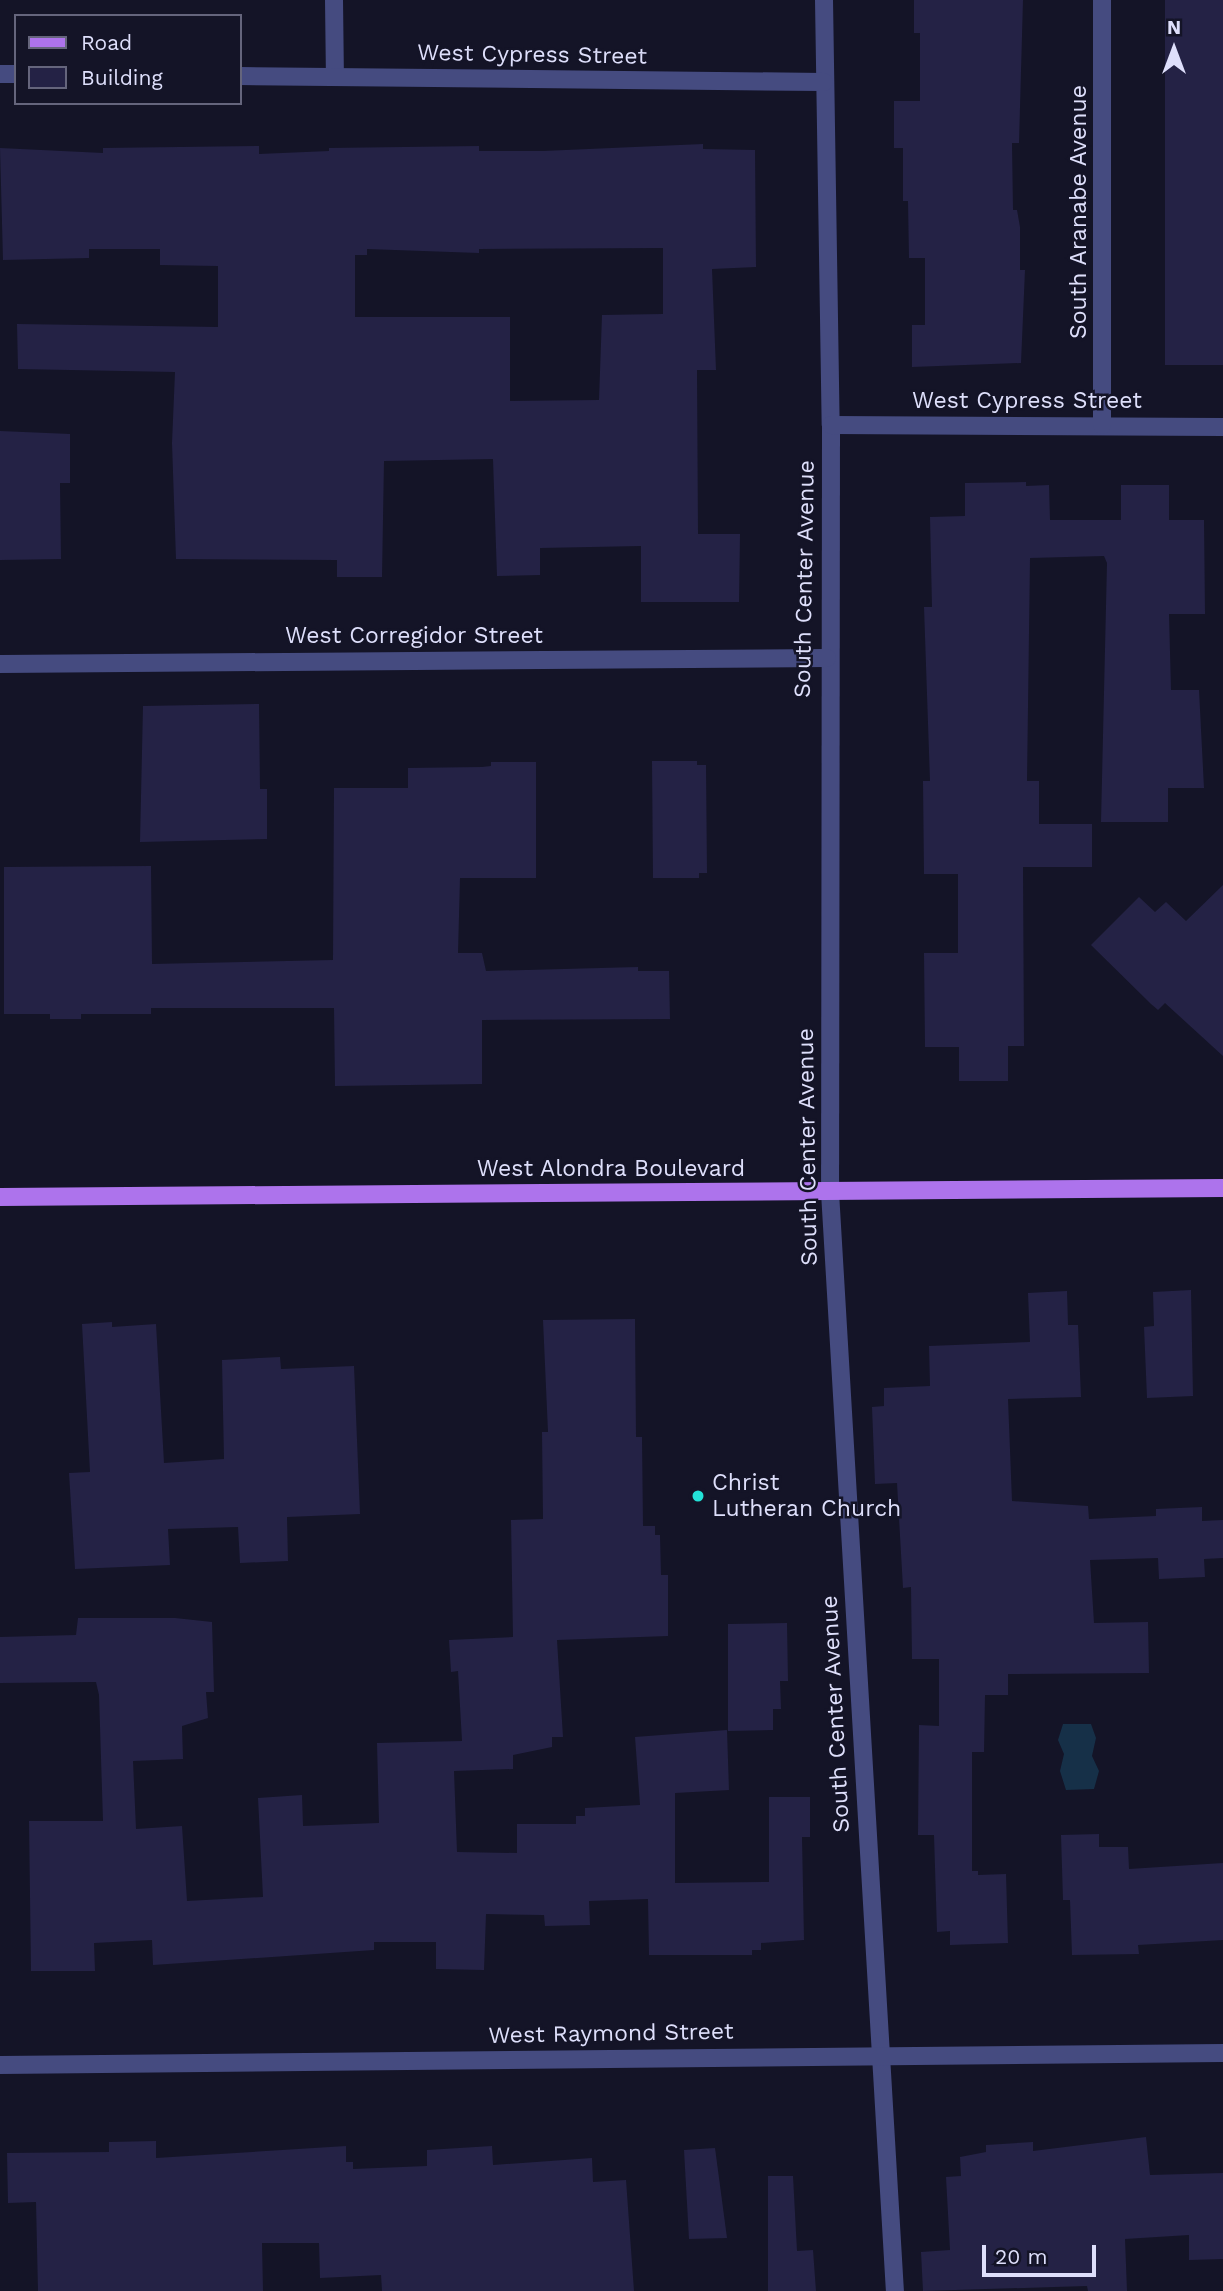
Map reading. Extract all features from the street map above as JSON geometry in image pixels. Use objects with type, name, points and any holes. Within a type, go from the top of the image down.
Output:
[{"type":"main road","name":"West Alondra Boulevard","points":[[0,1197],[1223,1188]]},
{"type":"street","points":[[334,0],[335,77]]},
{"type":"street","name":"South Center Avenue","points":[[824,0],[831,425],[827,658],[830,1192],[895,2291]]},
{"type":"street","name":"South Aranabe Avenue","points":[[1102,0],[1102,425]]},
{"type":"street","name":"West Cypress Street","points":[[242,76],[824,82]]},
{"type":"street","name":"West Cypress Street","points":[[831,425],[1223,427]]},
{"type":"street","name":"West Corregidor Street","points":[[0,664],[827,658]]},
{"type":"street","name":"West Raymond Street","points":[[0,2065],[1223,2053]]},
{"type":"water","points":[[1063,1724],[1091,1724],[1096,1738],[1092,1756],[1099,1771],[1094,1789],[1066,1790],[1060,1771],[1064,1754],[1058,1740]]},
{"type":"building","points":[[914,0],[1023,0],[1019,143],[1012,143],[1013,210],[1017,210],[1020,227],[1020,270],[1025,270],[1021,363],[912,367],[912,325],[925,325],[925,258],[909,258],[908,201],[903,201],[903,148],[894,148],[894,101],[920,101],[920,33],[914,33]]},
{"type":"building","points":[[1165,0],[1223,0],[1223,365],[1165,365]]},
{"type":"building","points":[[703,144],[703,149],[755,150],[756,267],[712,269],[716,370],[697,370],[698,534],[740,534],[739,602],[641,602],[641,546],[540,548],[540,575],[497,576],[493,459],[384,461],[382,577],[337,577],[337,560],[176,559],[172,443],[175,372],[18,369],[17,324],[218,327],[218,266],[160,265],[160,249],[89,249],[89,258],[3,260],[0,148],[103,153],[103,148],[259,146],[259,154],[329,151],[329,148],[479,146],[479,151]],"holes":[[[663,248],[663,314],[602,315],[599,400],[510,401],[510,317],[355,317],[355,255],[367,255],[367,249],[479,253],[479,249]]]},
{"type":"building","points":[[0,431],[70,434],[70,483],[60,483],[61,559],[0,560]]},
{"type":"building","points":[[1026,482],[1026,486],[1049,485],[1050,520],[1121,520],[1121,485],[1169,485],[1169,520],[1204,520],[1205,614],[1169,614],[1171,690],[1199,690],[1204,788],[1168,788],[1168,822],[1101,822],[1107,563],[1104,556],[1030,558],[1027,781],[1039,781],[1039,824],[1092,824],[1092,867],[1023,867],[1024,1046],[1008,1046],[1008,1081],[959,1081],[959,1047],[925,1047],[924,953],[958,953],[958,874],[924,874],[923,781],[930,781],[924,607],[932,607],[930,517],[965,516],[965,483]]},
{"type":"building","points":[[259,704],[260,789],[267,789],[267,839],[140,842],[143,706]]},
{"type":"building","points":[[652,761],[697,761],[697,765],[706,765],[707,873],[699,873],[699,878],[653,878]]},
{"type":"building","points":[[491,762],[536,762],[536,878],[460,878],[458,953],[482,953],[486,971],[638,967],[638,971],[669,971],[670,1019],[482,1020],[482,1084],[335,1086],[334,1008],[151,1008],[151,1014],[81,1014],[81,1019],[50,1019],[50,1014],[4,1014],[4,867],[151,866],[152,964],[333,960],[334,788],[408,788],[408,768],[482,767],[491,766]]},
{"type":"building","points":[[1223,885],[1223,1056],[1165,1003],[1158,1010],[1091,945],[1139,897],[1155,912],[1166,902],[1186,921]]},
{"type":"building","points":[[1191,1290],[1193,1396],[1147,1398],[1144,1327],[1154,1326],[1153,1292]]},
{"type":"building","points":[[1067,1291],[1068,1325],[1078,1325],[1081,1397],[1008,1399],[1012,1501],[1088,1506],[1089,1519],[1156,1516],[1156,1509],[1202,1507],[1202,1521],[1223,1520],[1223,1558],[1204,1559],[1205,1577],[1159,1579],[1158,1558],[1090,1560],[1094,1623],[1148,1622],[1149,1673],[1008,1674],[1008,1695],[985,1695],[984,1752],[972,1752],[972,1871],[978,1871],[978,1875],[1006,1874],[1008,1943],[950,1945],[950,1931],[937,1932],[934,1835],[918,1835],[919,1725],[939,1726],[939,1659],[912,1659],[911,1587],[903,1588],[897,1483],[875,1484],[872,1407],[884,1406],[884,1388],[930,1386],[929,1346],[1030,1342],[1028,1293]]},
{"type":"building","points":[[635,1319],[636,1437],[642,1437],[643,1526],[655,1526],[655,1535],[660,1535],[661,1575],[668,1575],[668,1636],[557,1640],[563,1737],[552,1737],[552,1747],[513,1755],[513,1769],[454,1771],[457,1852],[517,1853],[517,1824],[576,1824],[576,1816],[585,1816],[585,1808],[640,1805],[635,1737],[727,1730],[729,1790],[675,1793],[675,1883],[769,1882],[769,1797],[810,1797],[810,1837],[802,1837],[804,1940],[761,1943],[761,1950],[752,1950],[752,1955],[649,1955],[648,1899],[589,1901],[590,1925],[545,1926],[544,1915],[486,1914],[484,1970],[436,1969],[436,1942],[374,1942],[374,1950],[153,1965],[152,1940],[94,1943],[95,1971],[31,1971],[29,1821],[103,1821],[99,1695],[96,1682],[0,1683],[0,1637],[76,1635],[78,1618],[175,1618],[212,1622],[214,1692],[206,1692],[208,1718],[182,1726],[183,1759],[133,1761],[136,1829],[182,1826],[187,1901],[263,1897],[258,1798],[302,1795],[303,1826],[379,1823],[377,1743],[462,1741],[458,1671],[451,1672],[449,1640],[513,1637],[511,1520],[543,1519],[542,1432],[548,1432],[543,1320]]},
{"type":"building","points":[[112,1322],[112,1327],[156,1324],[164,1463],[224,1459],[222,1360],[280,1357],[281,1369],[354,1366],[360,1514],[287,1517],[288,1561],[240,1563],[238,1527],[168,1529],[170,1565],[75,1569],[69,1473],[90,1472],[82,1324]]},
{"type":"building","points":[[787,1623],[788,1681],[780,1681],[781,1709],[773,1709],[773,1730],[728,1731],[728,1624]]},
{"type":"building","points":[[1099,1834],[1099,1847],[1128,1847],[1129,1869],[1223,1863],[1223,1940],[1138,1945],[1139,1954],[1072,1955],[1070,1900],[1063,1900],[1061,1835]]},
{"type":"building","points":[[1146,2137],[1150,2175],[1223,2173],[1223,2259],[1189,2260],[1189,2235],[1125,2239],[1127,2291],[1088,2291],[1087,2286],[923,2291],[921,2252],[950,2250],[946,2177],[961,2176],[960,2157],[986,2152],[986,2145],[1033,2142],[1033,2151]]},
{"type":"building","points":[[156,2141],[156,2158],[346,2146],[346,2162],[353,2162],[353,2169],[427,2166],[427,2150],[492,2146],[493,2165],[592,2158],[593,2182],[626,2180],[634,2291],[382,2291],[381,2275],[320,2278],[319,2243],[262,2243],[263,2291],[38,2291],[36,2202],[8,2203],[7,2153],[109,2152],[109,2142]]},
{"type":"building","points":[[715,2148],[727,2238],[689,2239],[684,2150]]},
{"type":"building","points":[[768,2176],[793,2176],[797,2251],[813,2250],[816,2291],[768,2291]]},
{"type":"place","name":"Christ Lutheran Church","points":[[698,1496]]}]
